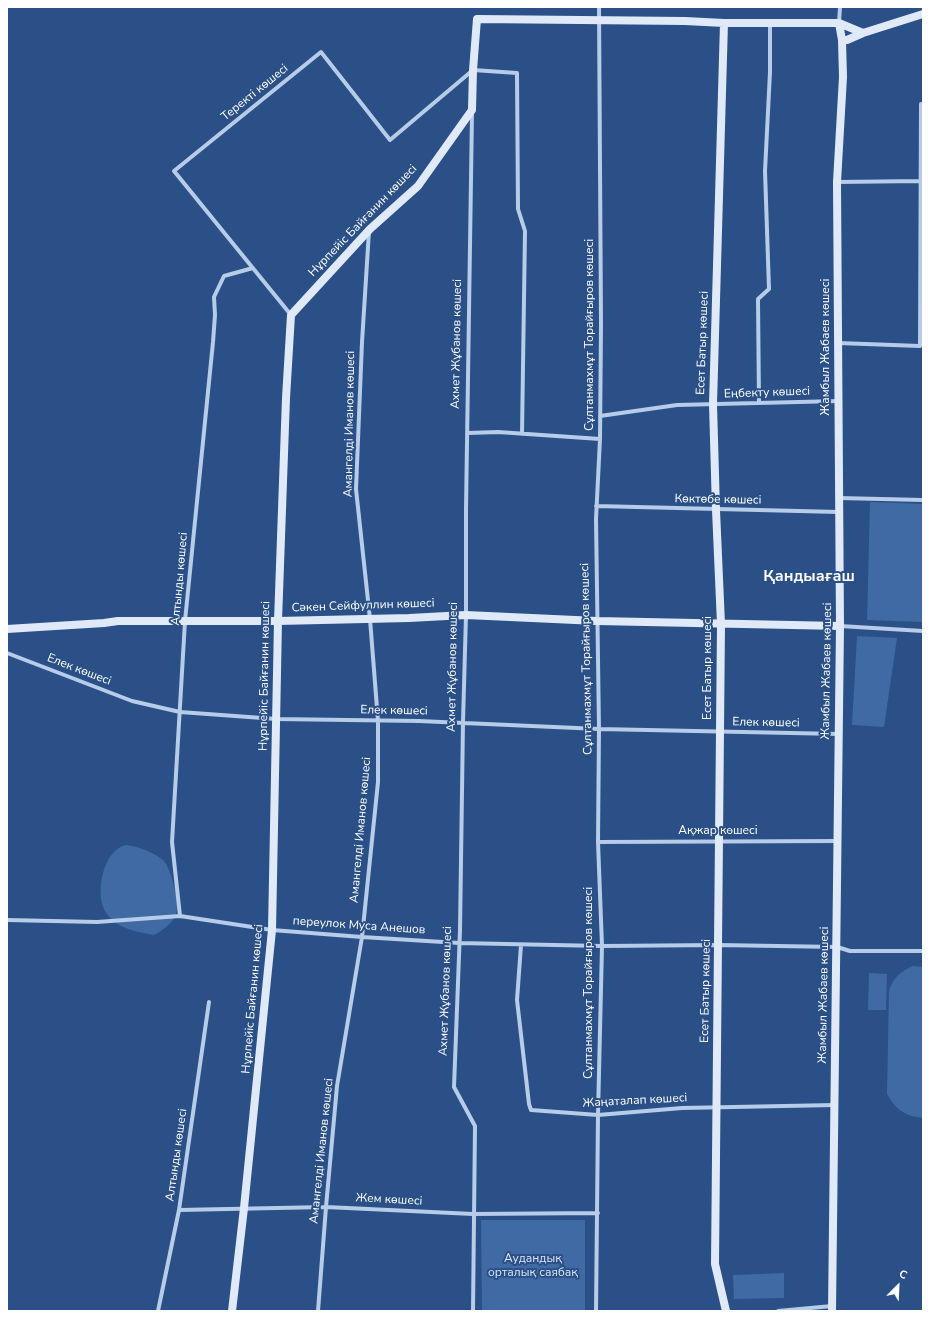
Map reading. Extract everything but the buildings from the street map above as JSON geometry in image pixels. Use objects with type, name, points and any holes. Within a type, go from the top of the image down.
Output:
[{"type":"street","name":"Сұлтанмахмұт Торайғыров көшесі","points":[[596,1311],[598,1115],[602,946],[598,842],[599,729],[596,506],[600,439],[602,324],[599,7]]},
{"type":"street","name":"Жамбыл Жабаев көшесі","points":[[832,1309],[840,626],[837,182],[843,77],[842,40],[839,23],[840,7]]},
{"type":"street","points":[[842,40],[847,40],[863,33],[923,14]]},
{"type":"street","name":"Ахмет Жұбанов көшесі","points":[[473,1311],[475,1126],[454,1087],[459,943],[466,614],[472,110],[477,19],[598,21]]},
{"type":"street","points":[[598,21],[770,24],[839,23],[863,33]]},
{"type":"street","name":"Есет Батыр көшесі","points":[[724,23],[713,404],[721,624],[715,1264],[726,1311]]},
{"type":"street","points":[[759,403],[758,299],[769,289],[765,171],[770,72],[770,24]]},
{"type":"street","name":"Теректі көшесі","points":[[291,315],[174,171],[321,52],[390,140],[473,70]]},
{"type":"street","points":[[473,70],[517,73],[518,209],[525,231],[522,434]]},
{"type":"street","points":[[838,344],[920,346],[921,104]]},
{"type":"street","name":"Нұрпейіс Байғанин көшесі","points":[[232,1311],[272,930],[278,621],[286,398],[291,315],[370,229],[418,186],[472,110]]},
{"type":"street","points":[[837,182],[920,181]]},
{"type":"street","name":"Амангелді Иманов көшесі","points":[[318,1311],[337,1086],[362,937],[378,782],[378,721],[370,619],[356,488],[362,342],[370,229]]},
{"type":"street","name":"Алтынды көшесі","points":[[180,916],[172,842],[185,621],[214,335],[214,297],[224,276],[252,268]]},
{"type":"street","name":"Еңбекту көшесі","points":[[600,416],[677,405],[839,401]]},
{"type":"street","points":[[468,433],[498,432],[600,439]]},
{"type":"street","points":[[839,498],[923,500]]},
{"type":"street","name":"Көктөбе көшесі","points":[[596,506],[839,512]]},
{"type":"street","name":"Сәкен Сейфуллин көшесі","points":[[7,629],[118,621],[278,621],[409,618],[466,614],[597,621],[840,626]]},
{"type":"street","points":[[840,626],[923,631]]},
{"type":"street","name":"Елек көшесі","points":[[7,654],[132,700],[180,712],[276,719],[463,722],[720,733],[839,734]]},
{"type":"street","name":"Ақжар көшесі","points":[[598,842],[838,840]]},
{"type":"street","name":"переулок Муса Анешов","points":[[7,920],[97,922],[180,916],[272,930],[459,943],[602,946],[718,945],[837,947],[850,951],[923,951]]},
{"type":"street","name":"Жаңаталап көшесі","points":[[521,945],[518,1000],[529,1104],[531,1110],[598,1115],[682,1108],[835,1105]]},
{"type":"street","name":"Алтынды көшесі","points":[[158,1311],[179,1210],[209,1002]]},
{"type":"street","name":"Жем көшесі","points":[[179,1210],[326,1207],[473,1214],[598,1213]]},
{"type":"street","points":[[778,1311],[832,1309]]},
{"type":"green space","points":[[870,502],[923,504],[923,622],[867,620]]},
{"type":"green space","points":[[857,636],[897,638],[884,727],[852,725]]},
{"type":"green space","points":[[126,845],[146,850],[160,857],[166,864],[172,878],[177,902],[176,914],[167,926],[154,935],[135,931],[122,926],[111,919],[103,906],[101,886],[106,864],[111,855],[118,848]]},
{"type":"green space","points":[[913,966],[923,967],[923,1118],[906,1114],[894,1104],[887,1094],[889,990],[893,981],[898,975]]},
{"type":"green space","points":[[869,973],[887,974],[886,1010],[868,1010]]},
{"type":"green space","name":"Аудандық орталық саябақ","points":[[481,1220],[585,1220],[585,1311],[482,1311]]},
{"type":"green space","points":[[784,1273],[784,1298],[734,1299],[733,1275]]},
{"type":"district","name":"Қандыағаш","points":[[809,577]]}]
